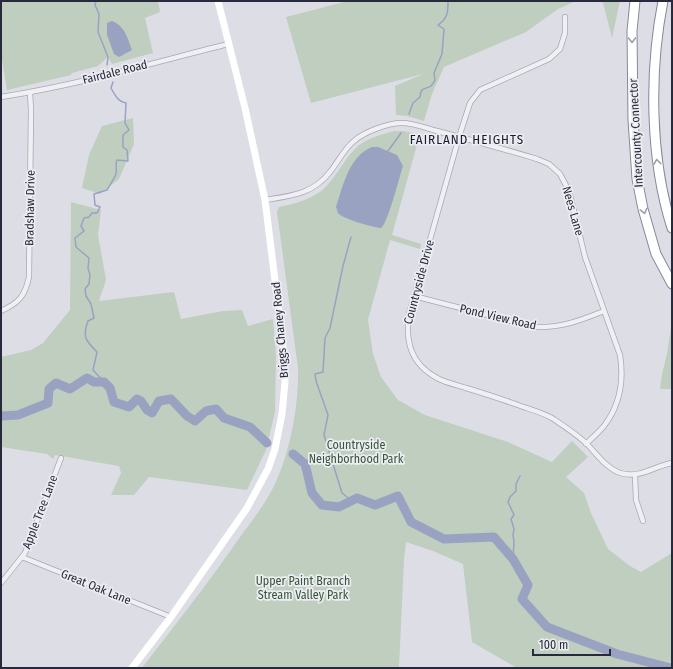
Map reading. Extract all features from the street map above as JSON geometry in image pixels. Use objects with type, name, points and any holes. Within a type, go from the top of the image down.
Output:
[{"type":"highway","name":"Intercounty Connector","points":[[636,1],[632,31],[633,120],[637,179],[643,209],[656,254],[672,284]]},
{"type":"highway","name":"Intercounty Connector","points":[[663,1],[658,29],[654,103],[656,149],[662,190],[672,228]]},
{"type":"main road","name":"Briggs Chaney Road","points":[[132,668],[171,617],[247,508],[268,469],[276,449],[282,414],[285,382],[284,353],[265,200],[245,108],[218,1]]},
{"type":"street","name":"Countryside Drive","points":[[565,17],[565,33],[560,49],[549,59],[480,90],[470,103],[409,314],[407,330],[409,345],[415,358],[424,369],[438,378],[531,409],[549,417],[569,429],[606,464],[618,472],[635,475]]},
{"type":"street","name":"Fairdale Road","points":[[1,97],[30,93],[228,44]]},
{"type":"street","name":"Bradshaw Drive","points":[[1,311],[13,306],[20,299],[27,288],[29,277],[30,93]]},
{"type":"street","name":"Nees Lane","points":[[265,200],[299,194],[316,186],[330,172],[353,141],[361,136],[391,124],[403,123],[459,137],[537,159],[549,164],[560,174],[569,191],[585,257],[620,355],[622,369],[621,385],[617,402],[611,415],[604,426],[586,444]]},
{"type":"street","name":"Pond View Road","points":[[414,296],[534,328],[564,326],[604,311]]},
{"type":"street","name":"Apple Tree Lane","points":[[1,583],[25,553],[61,458]]},
{"type":"street","points":[[643,521],[636,500],[635,475],[647,472],[664,464],[672,463]]},
{"type":"street","name":"Great Oak Lane","points":[[22,557],[171,617]]},
{"type":"green space","points":[[1,1],[158,1],[160,12],[145,18],[153,53],[112,64],[108,57],[98,66],[72,73],[71,75],[7,90],[1,54]]},
{"type":"green space","points":[[348,1],[576,1],[558,9],[526,32],[444,67],[432,94],[424,121],[407,116],[396,115],[395,86],[423,74],[311,103],[286,17]]},
{"type":"green space","points":[[600,1],[620,1],[612,38],[603,3]]},
{"type":"green space","points":[[133,118],[134,144],[119,179],[100,194],[82,188],[89,155],[102,126]]},
{"type":"green space","points":[[394,131],[420,134],[392,235],[421,244],[420,249],[390,240],[368,320],[373,354],[381,377],[398,400],[425,415],[508,442],[552,462],[572,441],[588,457],[566,477],[584,493],[591,513],[608,549],[630,566],[641,572],[672,553],[672,668],[517,668],[472,642],[463,564],[433,551],[406,542],[399,668],[142,668],[204,587],[267,499],[285,459],[295,413],[298,368],[277,212],[279,207],[301,201],[320,192],[330,182],[350,154],[359,145],[373,137]]},
{"type":"green space","points":[[71,202],[101,210],[98,235],[106,280],[99,301],[174,292],[181,319],[223,311],[242,310],[248,326],[273,319],[276,356],[275,412],[266,450],[247,490],[149,477],[134,495],[111,495],[121,473],[119,466],[55,455],[53,459],[47,454],[1,447],[1,357],[31,350],[43,343],[70,310]]},
{"type":"green space","points":[[671,327],[672,389],[660,389],[667,354]]},
{"type":"water","points":[[112,21],[123,29],[132,50],[119,57],[114,54],[107,35],[107,23]]},
{"type":"water","points":[[372,147],[378,147],[397,155],[403,166],[387,218],[381,228],[365,225],[340,215],[336,207],[344,181],[352,164],[364,151]]},
{"type":"waterway","points":[[96,1],[95,5],[99,14],[98,32],[108,57],[107,65]]},
{"type":"waterway","points":[[409,114],[413,103],[420,97],[421,91],[431,86],[435,80],[434,73],[442,54],[444,29],[438,25],[444,20],[447,14],[448,1]]},
{"type":"waterway","points":[[104,382],[93,370],[97,352],[90,345],[85,335],[88,321],[94,318],[91,304],[86,296],[85,289],[89,284],[89,258],[76,247],[75,238],[84,231],[81,226],[84,218],[89,217],[92,213],[97,213],[100,207],[95,205],[94,194],[107,190],[116,174],[117,160],[128,161],[127,150],[123,147],[123,135],[129,130],[125,123],[126,103],[119,100],[114,93],[111,88],[113,82]]},
{"type":"waterway","points":[[388,151],[401,133]]},
{"type":"waterway","points":[[351,237],[343,266],[330,328],[325,338],[323,372],[315,374],[328,415],[324,435],[342,493],[352,501]]},
{"type":"waterway","points":[[1,416],[18,415],[48,403],[49,389],[56,383],[70,389],[87,378],[94,382],[104,382],[110,388],[114,402],[129,407],[137,399],[141,401],[147,410],[152,413],[159,401],[171,399],[187,416],[195,421],[206,411],[216,409],[224,418],[250,427],[267,443]]},
{"type":"waterway","points":[[293,454],[305,464],[312,493],[322,505],[339,507],[357,498],[375,505],[398,496],[411,522],[444,539],[494,537],[513,559],[528,585],[522,599],[547,627],[617,654],[671,668]]},
{"type":"waterway","points":[[513,559],[514,529],[511,519],[514,515],[508,502],[510,497],[516,491],[516,484],[520,476]]},
{"type":"district","name":"FAIRLAND HEIGHTS","points":[[467,139]]},
{"type":"park label","name":"Countryside Neighborhood Park","points":[[356,452]]},
{"type":"park label","name":"Upper Paint Branch Stream Valley Park","points":[[303,588]]}]
